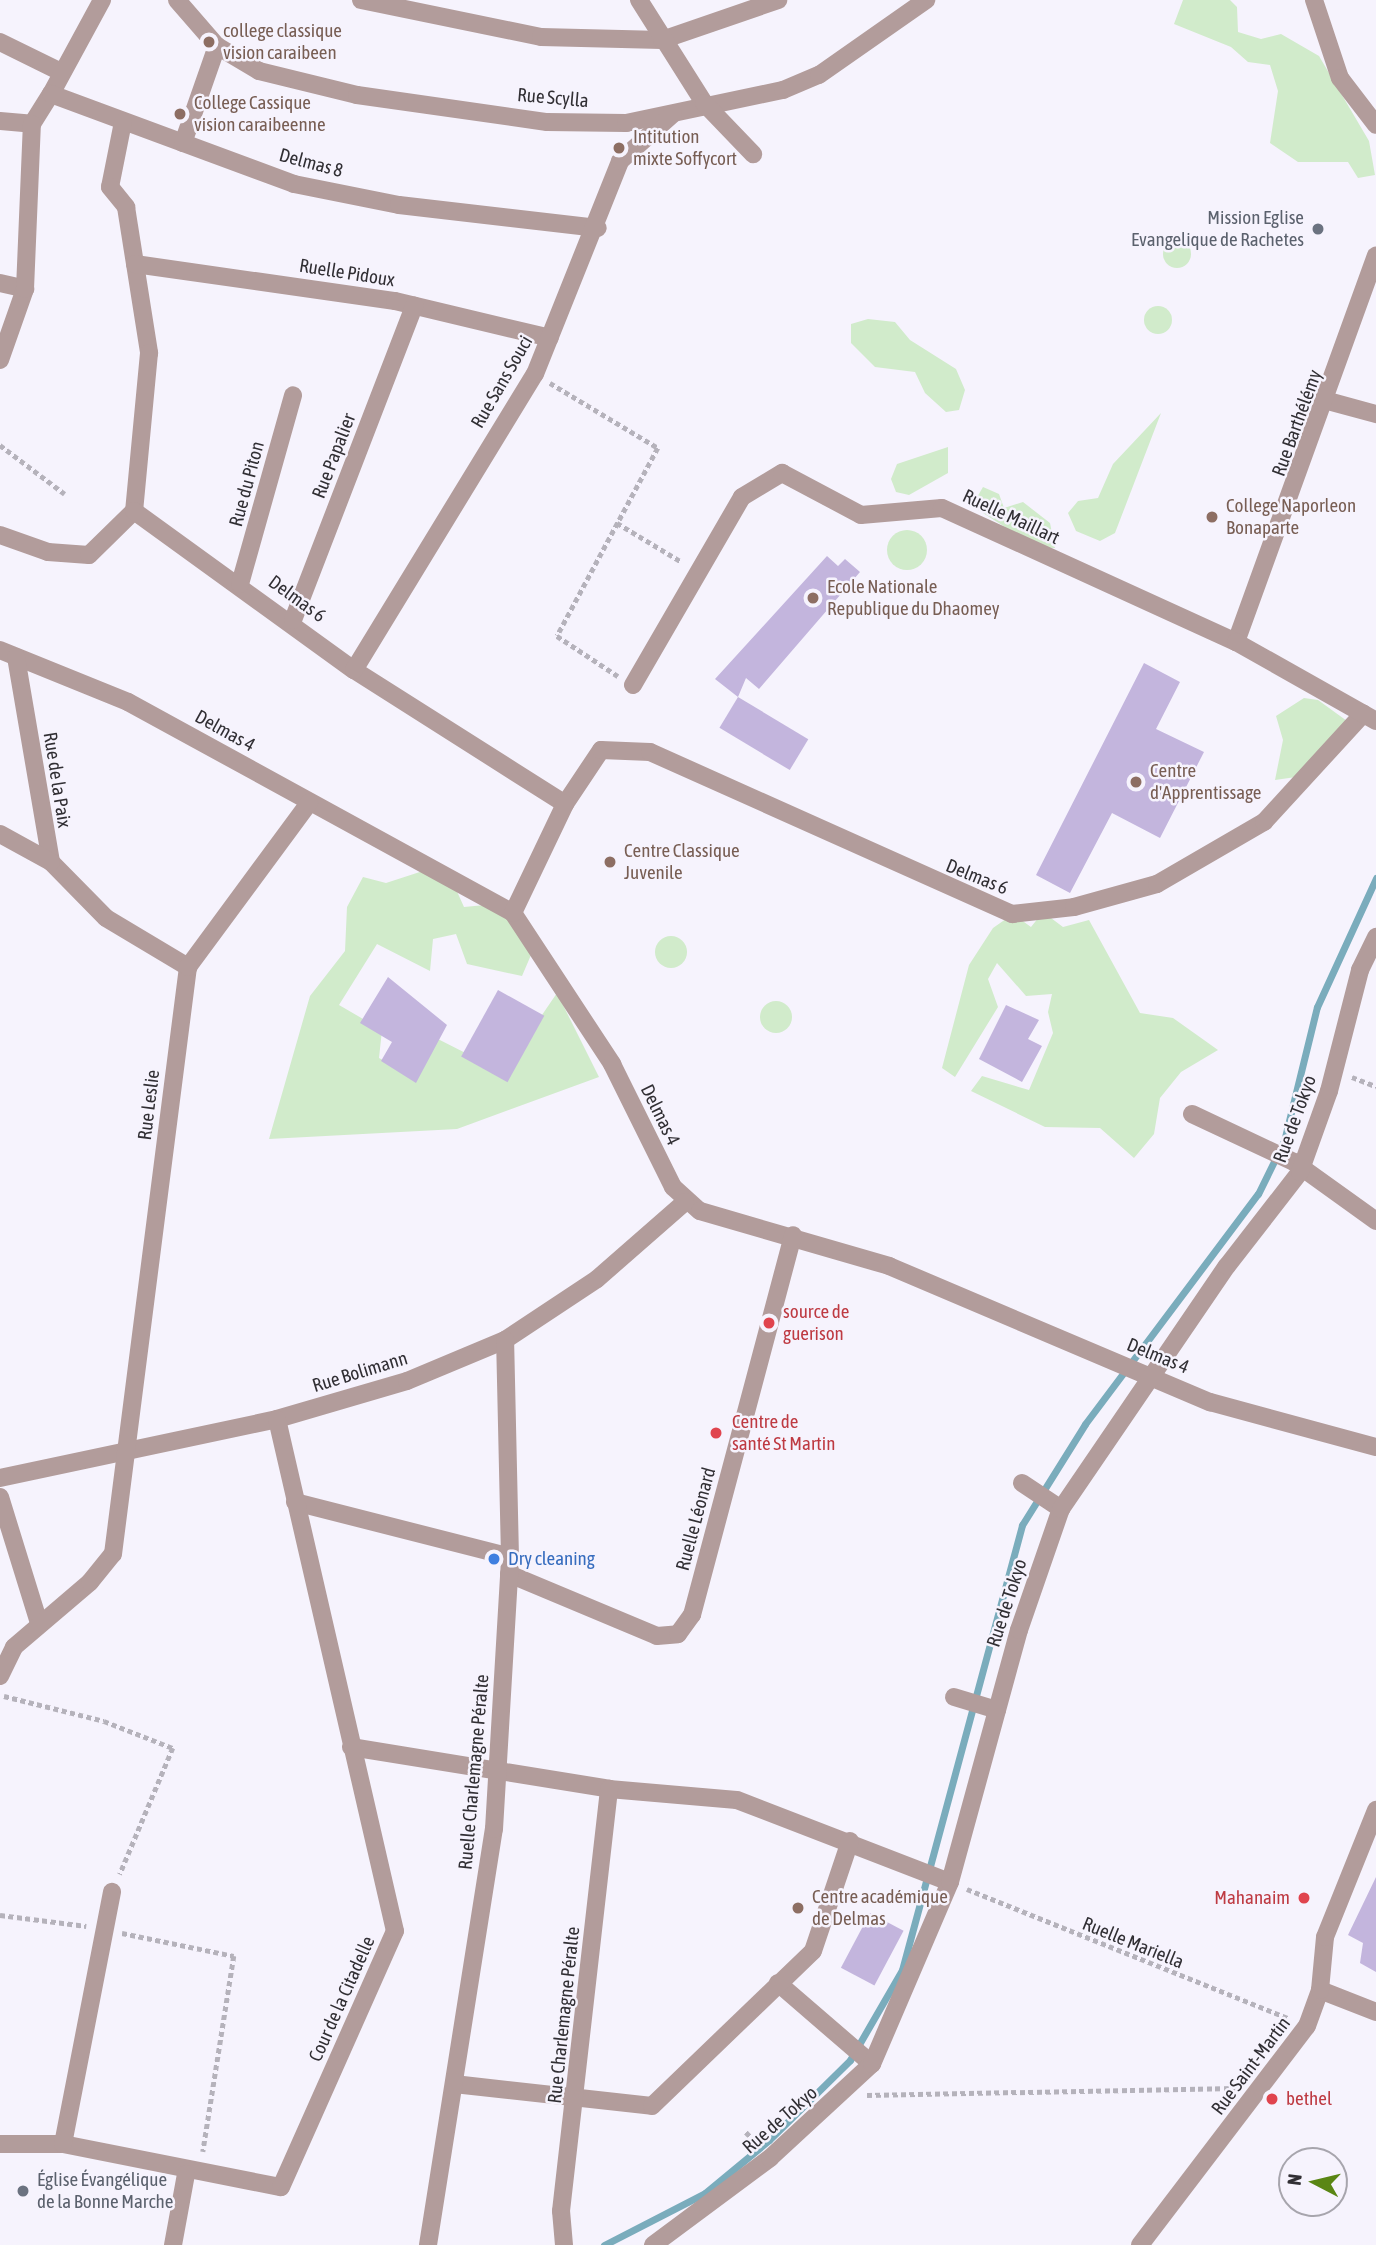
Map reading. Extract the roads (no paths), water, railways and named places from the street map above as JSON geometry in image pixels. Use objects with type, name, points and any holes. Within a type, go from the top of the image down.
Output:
[{"type":"street","points":[[0,359],[25,289],[32,124],[51,93],[59,71],[102,0]]},
{"type":"street","name":"Rue Scylla","points":[[177,0],[217,46],[260,71],[357,95],[547,122],[626,123],[673,114],[704,103],[783,90],[819,75],[926,0]]},
{"type":"street","points":[[361,0],[541,37],[662,40],[778,0]]},
{"type":"street","points":[[639,0],[704,103],[753,154]]},
{"type":"street","points":[[1314,0],[1340,78],[1376,125]]},
{"type":"street","points":[[0,42],[59,71]]},
{"type":"street","points":[[183,143],[217,46]]},
{"type":"street","name":"Delmas 8","points":[[51,93],[294,184],[400,205],[598,228]]},
{"type":"street","name":"Rue Sans Souci","points":[[354,670],[534,374],[598,228],[620,161],[673,114]]},
{"type":"street","points":[[0,121],[32,124]]},
{"type":"street","points":[[0,535],[48,552],[89,555],[134,511],[149,353],[126,207],[110,187],[123,122]]},
{"type":"street","name":"Rue Barthélémy","points":[[1236,642],[1328,401],[1376,256]]},
{"type":"street","name":"Ruelle Pidoux","points":[[135,264],[414,306],[550,338]]},
{"type":"street","points":[[0,283],[25,289]]},
{"type":"street","name":"Rue Papalier","points":[[293,620],[414,306]]},
{"type":"street","name":"Rue du Piton","points":[[240,584],[292,395]]},
{"type":"street","points":[[1328,401],[1376,414]]},
{"type":"street","name":"Ruelle Maillart","points":[[633,685],[742,497],[782,473],[861,515],[942,508],[1236,642],[1369,718]]},
{"type":"street","name":"Delmas 6","points":[[134,511],[293,620],[354,670],[565,804]]},
{"type":"street","name":"Delmas 4","points":[[8,654],[128,702],[513,912],[612,1063],[663,1170],[685,1202],[718,1219],[793,1235],[889,1266],[1115,1362],[1147,1371],[1210,1402],[1376,1447]]},
{"type":"street","name":"Rue de la Paix","points":[[8,654],[51,862]]},
{"type":"street","name":"Delmas 6","points":[[513,912],[565,804],[601,750],[650,752],[1012,914],[1074,907],[1157,884],[1264,822],[1369,718]]},
{"type":"street","name":"Rue Leslie","points":[[0,1676],[14,1647],[90,1582],[113,1554],[188,967],[309,803]]},
{"type":"street","points":[[0,834],[51,862],[106,918],[188,967]]},
{"type":"street","name":"Rue de Tokyo","points":[[653,2245],[770,2158],[872,2064],[950,1882],[992,1709],[1055,1506],[1147,1371],[1297,1167],[1329,1091],[1360,970],[1376,937]]},
{"type":"street","points":[[1192,1114],[1252,1141],[1297,1167],[1376,1221]]},
{"type":"street","name":"Rue Bolimann","points":[[0,1478],[277,1419],[407,1381],[505,1340],[597,1279],[685,1202]]},
{"type":"street","name":"Ruelle Léonard","points":[[295,1502],[509,1565],[657,1636],[678,1634],[692,1615],[793,1235]]},
{"type":"street","name":"Ruelle Charlemagne Péralte","points":[[428,2245],[454,2084],[497,1771],[509,1565],[505,1340]]},
{"type":"street","name":"Cour de la Citadelle","points":[[0,2144],[63,2144],[193,2174],[281,2188],[395,1931],[277,1419]]},
{"type":"street","points":[[1022,1483],[1055,1506]]},
{"type":"street","points":[[0,1497],[39,1623]]},
{"type":"street","points":[[954,1697],[992,1709]]},
{"type":"street","points":[[351,1747],[609,1789],[737,1800],[850,1841],[950,1882]]},
{"type":"street","name":"Rue Charlemagne Péralte","points":[[564,2245],[561,2211],[576,2098],[609,1789]]},
{"type":"street","name":"Rue Saint-Martin","points":[[1140,2245],[1307,2026],[1320,1990],[1325,1937],[1376,1810]]},
{"type":"street","points":[[454,2084],[652,2106],[813,1951],[850,1841]]},
{"type":"street","points":[[63,2144],[112,1892]]},
{"type":"street","points":[[778,1983],[872,2064]]},
{"type":"street","points":[[1320,1990],[1376,2012]]},
{"type":"street","points":[[173,2245],[193,2174]]},
{"type":"waterway","points":[[604,2245],[705,2193],[769,2140],[850,2060],[902,1970],[1022,1525],[1085,1424],[1258,1194],[1284,1141],[1317,1007],[1376,878]]},
{"type":"place","name":"college classique vision caraibeen","points":[[209,42]]},
{"type":"place","name":"College Cassique vision caraibeenne","points":[[180,114]]},
{"type":"place","name":"Intitution mixte Soffycort","points":[[619,148]]},
{"type":"place","name":"Mission Eglise Evangelique de Rachetes","points":[[1318,229]]},
{"type":"place","name":"College Naporleon Bonaparte","points":[[1212,517]]},
{"type":"place","name":"Ecole Nationale Republique du Dhaomey","points":[[813,598]]},
{"type":"place","name":"Centre d'Apprentissage","points":[[1136,782]]},
{"type":"place","name":"Centre Classique Juvenile","points":[[610,862]]},
{"type":"place","name":"source de guerison","points":[[769,1323]]},
{"type":"place","name":"Centre de santé St Martin","points":[[716,1433]]},
{"type":"place","name":"Dry cleaning","points":[[494,1559]]},
{"type":"place","name":"Mahanaim","points":[[1304,1898]]},
{"type":"place","name":"Centre académique de Delmas","points":[[798,1908]]},
{"type":"place","name":"bethel","points":[[1272,2099]]},
{"type":"place","name":"Église Évangélique de la Bonne Marche","points":[[23,2191]]}]
